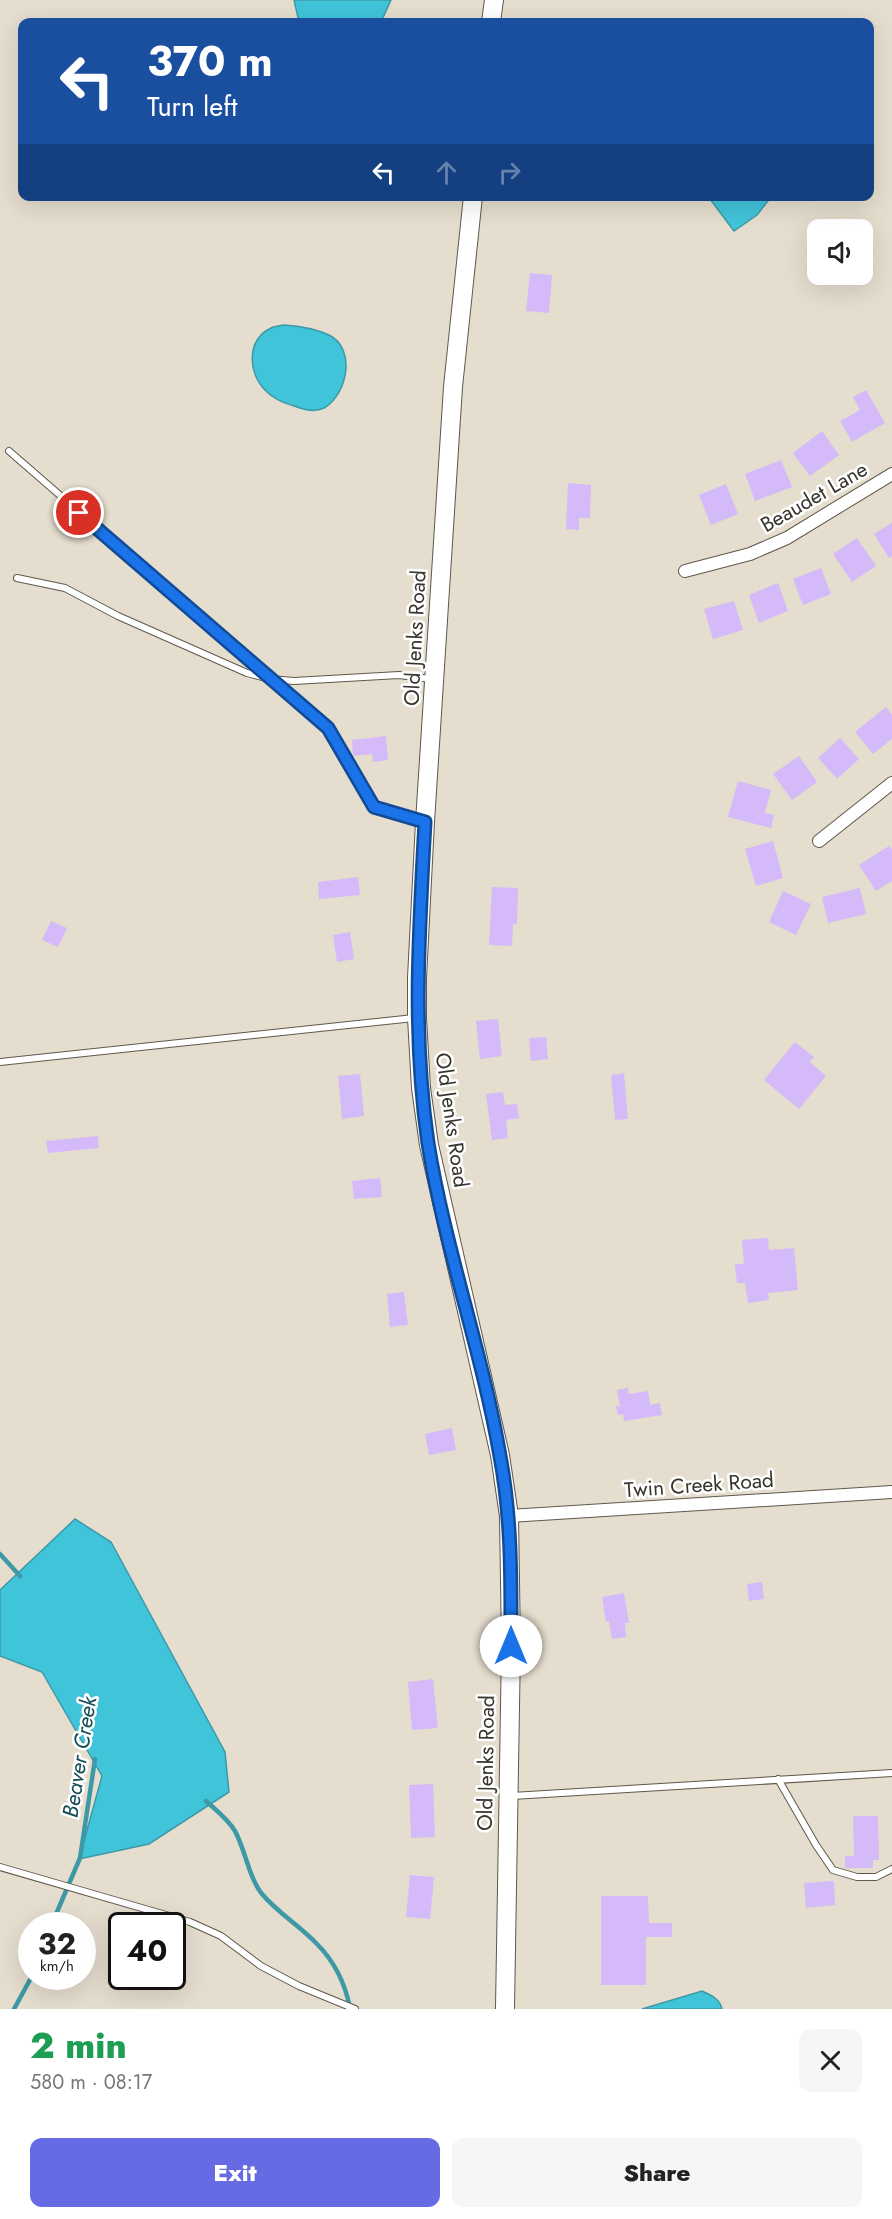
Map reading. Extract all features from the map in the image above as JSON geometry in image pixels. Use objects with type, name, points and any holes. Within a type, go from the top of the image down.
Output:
[{"type":"street","points":[[492,18],[494,0]]},
{"type":"street","name":"Old Jenks Road","points":[[472,201],[453,387],[425,822],[417,1018],[421,1088],[429,1145],[440,1202],[500,1455],[509,1516],[511,1646],[505,2009]]},
{"type":"street","name":"Beaudet Lane","points":[[685,571],[750,554],[787,538],[892,474]]},
{"type":"street","points":[[819,841],[892,783]]},
{"type":"street","name":"Twin Creek Road","points":[[509,1516],[892,1492]]},
{"type":"lane","points":[[9,451],[328,728],[374,807],[425,822]]},
{"type":"lane","points":[[16,578],[65,588],[118,616],[247,673],[270,679],[294,681],[399,675],[435,679]]},
{"type":"lane","points":[[0,1062],[417,1018]]},
{"type":"lane","points":[[508,1796],[892,1773]]},
{"type":"lane","points":[[778,1779],[833,1870],[857,1877],[876,1877],[892,1869]]},
{"type":"lane","points":[[0,1867],[190,1922],[221,1936],[261,1966],[299,1986],[355,2009]]},
{"type":"water","points":[[294,0],[391,0],[383,18],[298,18]]},
{"type":"water","points":[[712,201],[768,201],[757,215],[734,231]]},
{"type":"water","points":[[284,325],[307,328],[329,335],[338,342],[343,350],[346,372],[343,383],[332,402],[324,408],[307,410],[280,401],[265,390],[255,375],[252,357],[257,340],[271,328]]},
{"type":"water","points":[[75,1519],[111,1542],[225,1752],[229,1792],[149,1844],[79,1859],[102,1776],[42,1672],[0,1656],[0,1590]]},
{"type":"water","points":[[702,1991],[717,2000],[722,2009],[642,2009]]},
{"type":"building","points":[[530,273],[552,275],[549,313],[526,311]]},
{"type":"building","points":[[866,390],[885,423],[852,442],[840,421],[860,410],[853,397]]},
{"type":"building","points":[[822,431],[839,455],[810,476],[793,453]]},
{"type":"building","points":[[781,460],[792,487],[755,501],[745,474]]},
{"type":"building","points":[[568,483],[591,485],[590,518],[579,518],[579,530],[566,529]]},
{"type":"building","points":[[726,484],[738,514],[711,525],[699,495]]},
{"type":"building","points":[[892,523],[892,556],[889,558],[874,534]]},
{"type":"building","points":[[857,538],[876,566],[852,582],[833,554]]},
{"type":"building","points":[[821,568],[831,594],[803,605],[793,579]]},
{"type":"building","points":[[778,583],[788,611],[759,623],[749,595]]},
{"type":"building","points":[[734,601],[743,630],[713,639],[704,609]]},
{"type":"building","points":[[886,707],[892,715],[892,739],[873,754],[855,732]]},
{"type":"building","points":[[386,736],[388,760],[373,762],[372,754],[353,756],[352,740]]},
{"type":"building","points":[[840,738],[859,759],[837,779],[818,758]]},
{"type":"building","points":[[799,756],[817,782],[792,800],[773,774]]},
{"type":"building","points":[[738,781],[771,790],[765,813],[774,815],[771,828],[728,817]]},
{"type":"building","points":[[773,841],[783,878],[756,886],[745,849]]},
{"type":"building","points":[[889,846],[892,850],[892,881],[876,891],[859,865]]},
{"type":"building","points":[[358,877],[360,895],[319,899],[318,882]]},
{"type":"building","points":[[492,887],[518,888],[517,924],[513,924],[512,946],[489,945]]},
{"type":"building","points":[[860,888],[866,914],[828,923],[822,897]]},
{"type":"building","points":[[783,891],[811,904],[796,935],[769,922]]},
{"type":"building","points":[[51,921],[67,928],[58,947],[42,940]]},
{"type":"building","points":[[350,932],[354,959],[337,962],[333,935]]},
{"type":"building","points":[[498,1019],[502,1056],[480,1059],[476,1021]]},
{"type":"building","points":[[546,1037],[548,1059],[531,1061],[529,1038]]},
{"type":"building","points":[[795,1042],[814,1057],[810,1062],[826,1076],[799,1109],[764,1080]]},
{"type":"building","points":[[624,1073],[628,1119],[615,1120],[611,1075]]},
{"type":"building","points":[[360,1074],[364,1116],[342,1119],[338,1076]]},
{"type":"building","points":[[503,1092],[505,1105],[517,1104],[519,1118],[506,1120],[508,1138],[492,1140],[486,1094]]},
{"type":"building","points":[[98,1136],[99,1148],[48,1153],[46,1141]]},
{"type":"building","points":[[380,1178],[382,1197],[354,1199],[352,1181]]},
{"type":"building","points":[[768,1238],[769,1250],[794,1248],[798,1290],[768,1293],[769,1300],[748,1303],[745,1283],[737,1283],[735,1264],[744,1264],[742,1240]]},
{"type":"building","points":[[404,1292],[408,1325],[390,1327],[387,1294]]},
{"type":"building","points":[[628,1388],[629,1394],[648,1391],[650,1405],[660,1403],[662,1415],[624,1421],[623,1414],[618,1415],[616,1406],[620,1406],[617,1390]]},
{"type":"building","points":[[452,1428],[456,1450],[429,1455],[425,1434]]},
{"type":"building","points":[[762,1582],[764,1599],[749,1601],[747,1584]]},
{"type":"building","points":[[624,1593],[629,1623],[625,1623],[626,1637],[612,1639],[609,1621],[606,1622],[602,1597]]},
{"type":"building","points":[[433,1679],[438,1728],[412,1730],[408,1682]]},
{"type":"building","points":[[433,1784],[435,1837],[411,1838],[409,1785]]},
{"type":"building","points":[[853,1816],[878,1816],[879,1860],[873,1860],[873,1868],[845,1868],[845,1856],[854,1856]]},
{"type":"building","points":[[410,1875],[434,1877],[430,1919],[406,1917]]},
{"type":"building","points":[[834,1881],[835,1905],[806,1908],[804,1883]]},
{"type":"building","points":[[601,1896],[648,1896],[649,1923],[672,1923],[672,1937],[646,1937],[646,1985],[601,1985]]},
{"type":"waterway","name":"Beaver Creek","points":[[0,1554],[20,1576]]},
{"type":"waterway","name":"Beaver Creek","points":[[57,1912],[80,1858],[95,1759]]},
{"type":"waterway","points":[[206,1801],[235,1831],[254,1880],[262,1894],[310,1937],[329,1958],[342,1982],[350,2008]]},
{"type":"waterway","name":"Beaver Creek","points":[[14,2009],[24,1990]]},
{"type":"route","points":[[79,513],[328,728],[374,807],[425,822],[417,978],[421,1088],[440,1202],[500,1455],[509,1516],[511,1646]]}]
